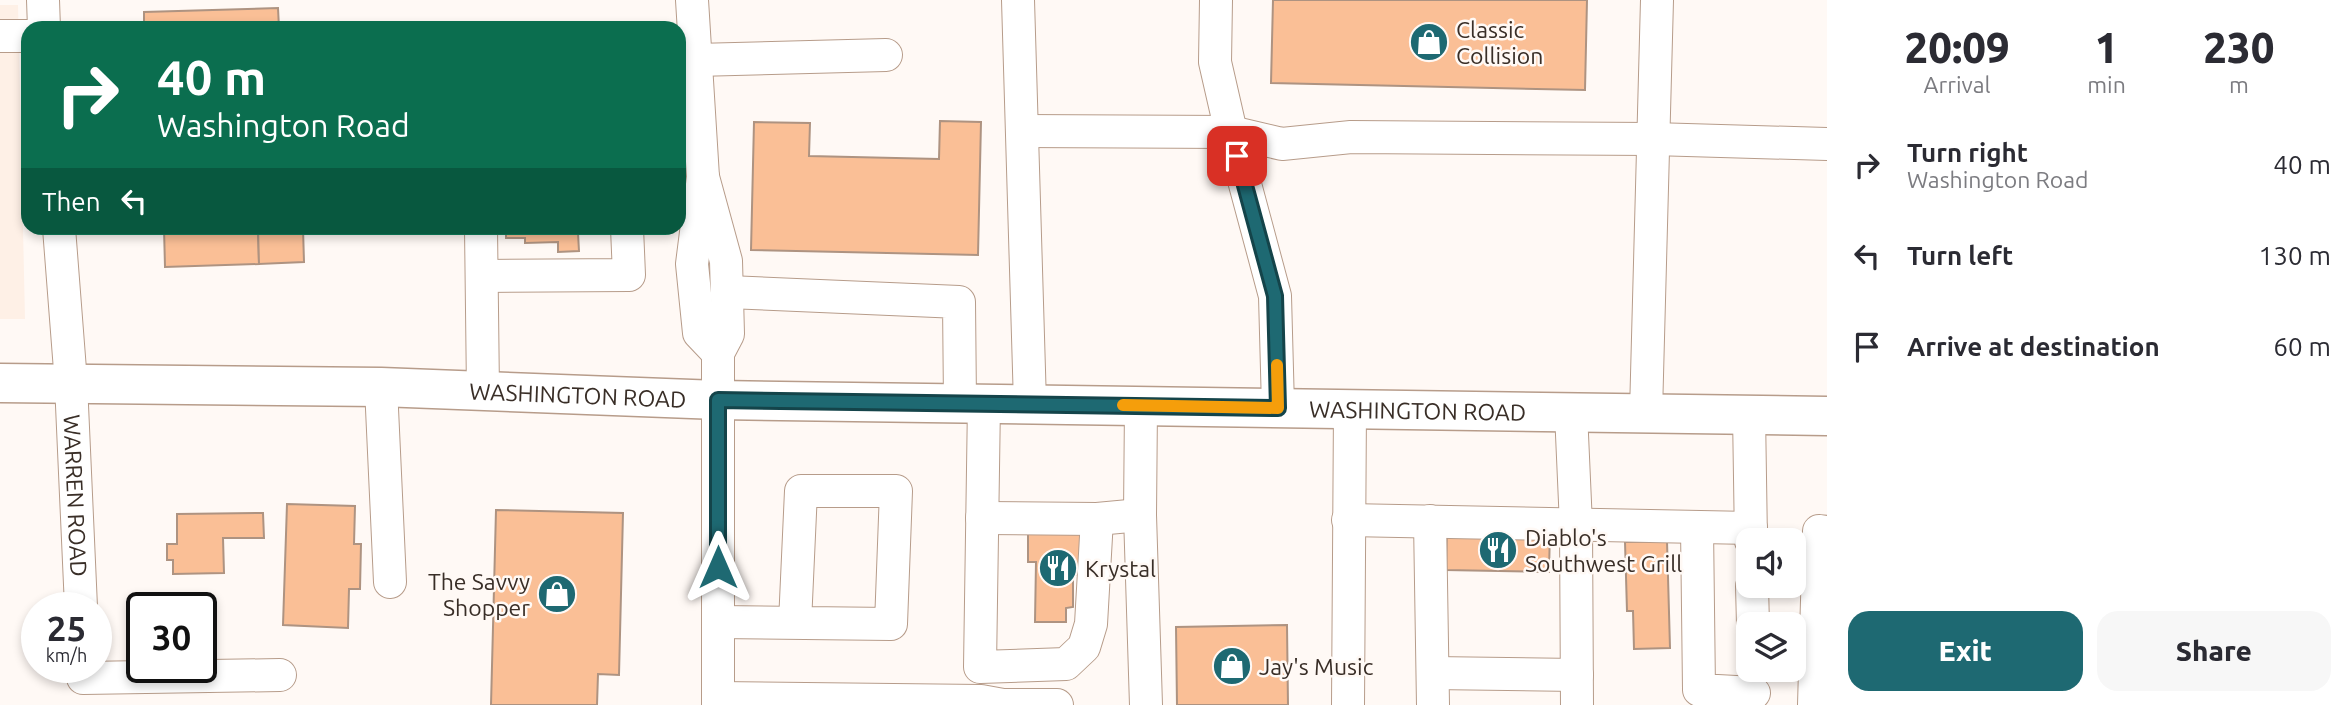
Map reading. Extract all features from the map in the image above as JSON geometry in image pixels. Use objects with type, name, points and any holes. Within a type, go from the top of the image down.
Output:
[{"type":"main road","name":"WASHINGTON ROAD","points":[[0,383],[381,387],[718,400],[1827,416]]},
{"type":"street","points":[[43,0],[44,21]]},
{"type":"street","points":[[692,0],[696,60],[688,93],[703,177],[726,261],[728,292],[728,334],[718,353],[718,702],[1057,705]]},
{"type":"street","points":[[1018,0],[1030,404]]},
{"type":"street","points":[[1216,0],[1215,62],[1275,296],[1278,408]]},
{"type":"street","points":[[1646,413],[1657,0]]},
{"type":"street","points":[[0,36],[21,36]]},
{"type":"street","points":[[696,60],[886,55]]},
{"type":"street","points":[[1022,131],[1231,132],[1282,144],[1351,137],[1654,139],[1827,144]]},
{"type":"street","points":[[703,177],[692,264],[699,333],[718,353]]},
{"type":"street","name":"WARREN ROAD","points":[[60,235],[71,383],[79,592]]},
{"type":"street","points":[[481,235],[483,391]]},
{"type":"street","points":[[482,276],[629,275],[627,235]]},
{"type":"street","points":[[728,292],[959,302],[972,403],[982,518],[980,667],[1066,664],[1084,647],[1091,624],[1097,519]]},
{"type":"street","points":[[381,387],[390,582]]},
{"type":"street","points":[[1141,406],[1140,515],[1146,705]]},
{"type":"street","points":[[1348,705],[1350,408]]},
{"type":"street","points":[[1433,673],[1577,690],[1576,525],[1571,412]]},
{"type":"street","points":[[1749,414],[1751,528]]},
{"type":"street","points":[[718,622],[795,617],[860,624],[891,624],[896,491],[801,491],[795,617]]},
{"type":"street","points":[[982,518],[1097,519],[1140,515]]},
{"type":"street","points":[[1348,520],[1697,527],[1736,532]]},
{"type":"street","points":[[1430,521],[1433,705]]},
{"type":"street","points":[[1697,527],[1699,690],[1754,689]]},
{"type":"street","points":[[1814,705],[1812,665],[1819,531],[1827,532]]},
{"type":"street","points":[[112,682],[280,675]]},
{"type":"shaded area","points":[[0,5],[18,5],[21,235],[23,235],[25,319],[0,319]]},
{"type":"building","name":"Classic Collision","points":[[1273,0],[1587,0],[1585,90],[1271,83]]},
{"type":"building","points":[[278,8],[279,21],[144,21],[144,12]]},
{"type":"building","points":[[940,121],[981,122],[978,255],[751,250],[754,122],[810,123],[809,156],[939,159]]},
{"type":"building","points":[[164,235],[258,235],[259,264],[165,267]]},
{"type":"building","points":[[258,235],[303,235],[304,262],[259,264]]},
{"type":"building","points":[[506,235],[578,235],[579,251],[558,252],[558,242],[525,243],[525,238],[506,238]]},
{"type":"building","points":[[287,504],[355,506],[354,544],[361,544],[360,589],[349,589],[348,628],[283,625]]},
{"type":"building","name":"The Savvy Shopper","points":[[496,510],[623,513],[619,675],[598,674],[597,705],[491,705]]},
{"type":"building","points":[[263,513],[264,538],[223,538],[224,573],[173,574],[173,560],[167,560],[167,544],[177,544],[177,514]]},
{"type":"building","name":"Krystal","points":[[1028,523],[1081,524],[1080,575],[1073,575],[1073,607],[1066,608],[1066,622],[1035,622],[1036,562],[1028,562]]},
{"type":"building","name":"Diablo's Southwest Grill","points":[[1447,527],[1550,529],[1549,572],[1446,570]]},
{"type":"building","points":[[1667,541],[1670,648],[1634,649],[1633,611],[1627,611],[1625,542]]},
{"type":"building","name":"Jay's Music","points":[[1287,625],[1288,705],[1177,705],[1176,627]]},
{"type":"slow traffic","points":[[1123,405],[1278,408],[1277,365]]},
{"type":"place","name":"Classic Collision","points":[[1429,42]]},
{"type":"place","name":"Diablo's Southwest Grill","points":[[1498,550]]},
{"type":"place","name":"Krystal","points":[[1058,568]]},
{"type":"place","name":"The Savvy Shopper","points":[[557,594]]},
{"type":"place","name":"Jay's Music","points":[[1232,666]]},
{"type":"route","points":[[718,567],[718,400],[1278,408],[1275,296],[1237,156]]}]
